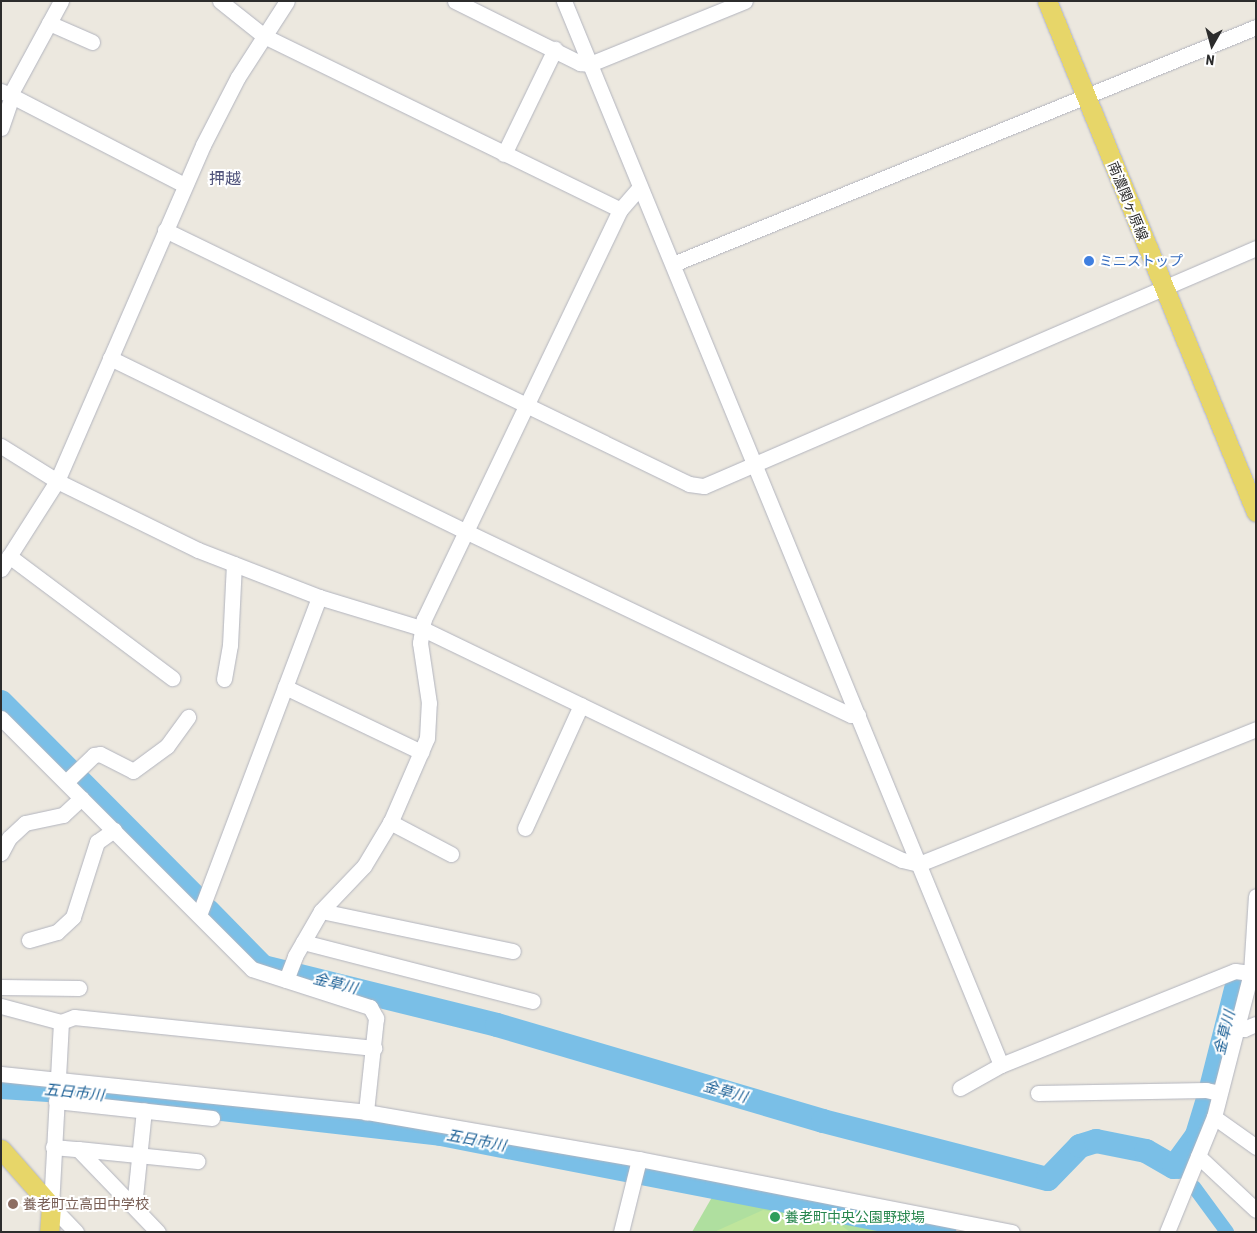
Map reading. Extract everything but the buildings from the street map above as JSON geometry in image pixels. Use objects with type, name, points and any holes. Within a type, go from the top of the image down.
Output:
[{"type":"main road","name":"南濃関ヶ原線","points":[[1047,1],[1256,512]]},
{"type":"main road","points":[[1,1149],[51,1206],[49,1232]]},
{"type":"street","points":[[1,128],[8,94],[61,1]]},
{"type":"street","points":[[220,1],[264,36],[620,210]]},
{"type":"street","points":[[172,678],[5,562],[57,481],[184,185],[238,77],[287,1]]},
{"type":"street","points":[[456,1],[580,63],[590,64],[745,1]]},
{"type":"street","points":[[564,1],[1002,1065]]},
{"type":"street","points":[[48,23],[92,42]]},
{"type":"street","points":[[673,264],[1256,28]]},
{"type":"street","points":[[504,154],[555,50]]},
{"type":"street","points":[[8,94],[184,185]]},
{"type":"street","points":[[289,974],[303,942],[321,911],[364,866],[390,822],[427,738],[429,703],[420,643],[421,628],[620,210],[640,187]]},
{"type":"street","points":[[164,230],[689,484],[704,486],[1256,248]]},
{"type":"street","points":[[110,358],[467,532],[852,715],[858,715]]},
{"type":"street","points":[[1,446],[57,481],[234,564],[319,597],[421,628],[902,860],[919,864],[1256,729]]},
{"type":"street","points":[[224,679],[230,645],[234,564]]},
{"type":"street","points":[[199,915],[319,597]]},
{"type":"street","points":[[285,687],[421,752]]},
{"type":"street","points":[[525,828],[581,705]]},
{"type":"street","points":[[71,777],[94,755],[100,754],[134,771],[167,746],[188,717]]},
{"type":"street","points":[[1,718],[71,777],[81,798],[252,969],[289,974],[370,1007],[376,1018],[366,1112]]},
{"type":"street","points":[[1,853],[9,838],[25,823],[63,815],[81,798]]},
{"type":"street","points":[[390,822],[451,854]]},
{"type":"street","points":[[29,940],[57,932],[73,917],[97,842],[114,830]]},
{"type":"street","points":[[1168,1232],[1214,1117],[1251,973],[1256,896]]},
{"type":"street","points":[[321,911],[513,952]]},
{"type":"street","points":[[303,942],[533,1001]]},
{"type":"street","points":[[960,1088],[1002,1065],[1235,971],[1251,973]]},
{"type":"street","points":[[1,987],[79,988]]},
{"type":"street","points":[[1,1006],[62,1022],[74,1017],[374,1048]]},
{"type":"street","points":[[62,1022],[57,1077],[51,1206],[76,1232]]},
{"type":"street","points":[[1236,1028],[1244,1029],[1256,1024]]},
{"type":"street","points":[[1,1074],[57,1077],[366,1112],[639,1159],[1012,1232]]},
{"type":"street","points":[[1038,1093],[1206,1090],[1219,1093]]},
{"type":"street","points":[[56,1101],[212,1118]]},
{"type":"street","points":[[132,1204],[140,1155],[144,1110]]},
{"type":"street","points":[[1214,1117],[1256,1147]]},
{"type":"street","points":[[53,1147],[197,1162]]},
{"type":"street","points":[[78,1149],[158,1232]]},
{"type":"street","points":[[1198,1156],[1256,1210]]},
{"type":"street","points":[[621,1232],[639,1159]]},
{"type":"green space","points":[[715,1192],[913,1232],[692,1232]]},
{"type":"green space","name":"養老町中央公園野球場","points":[[763,1210],[838,1223],[850,1232],[714,1232]]},
{"type":"waterway","name":"金草川","points":[[1,702],[198,900]]},
{"type":"waterway","name":"金草川","points":[[208,911],[263,967],[497,1025],[823,1121],[1048,1179],[1080,1146],[1096,1141],[1146,1151],[1174,1167],[1197,1135],[1208,1098]]},
{"type":"waterway","name":"金草川","points":[[1212,1084],[1238,981]]},
{"type":"waterway","name":"五日市川","points":[[1,1087],[64,1091],[441,1134],[945,1232]]},
{"type":"waterway","name":"金草川","points":[[1174,1167],[1179,1172]]},
{"type":"waterway","points":[[1194,1187],[1227,1232]]},
{"type":"place","name":"ミニストップ","points":[[1089,261]]},
{"type":"place","name":"養老町立高田中学校","points":[[13,1204]]},
{"type":"place","name":"養老町中央公園野球場","points":[[775,1217]]},
{"type":"district","name":"押越","points":[[225,179]]}]
